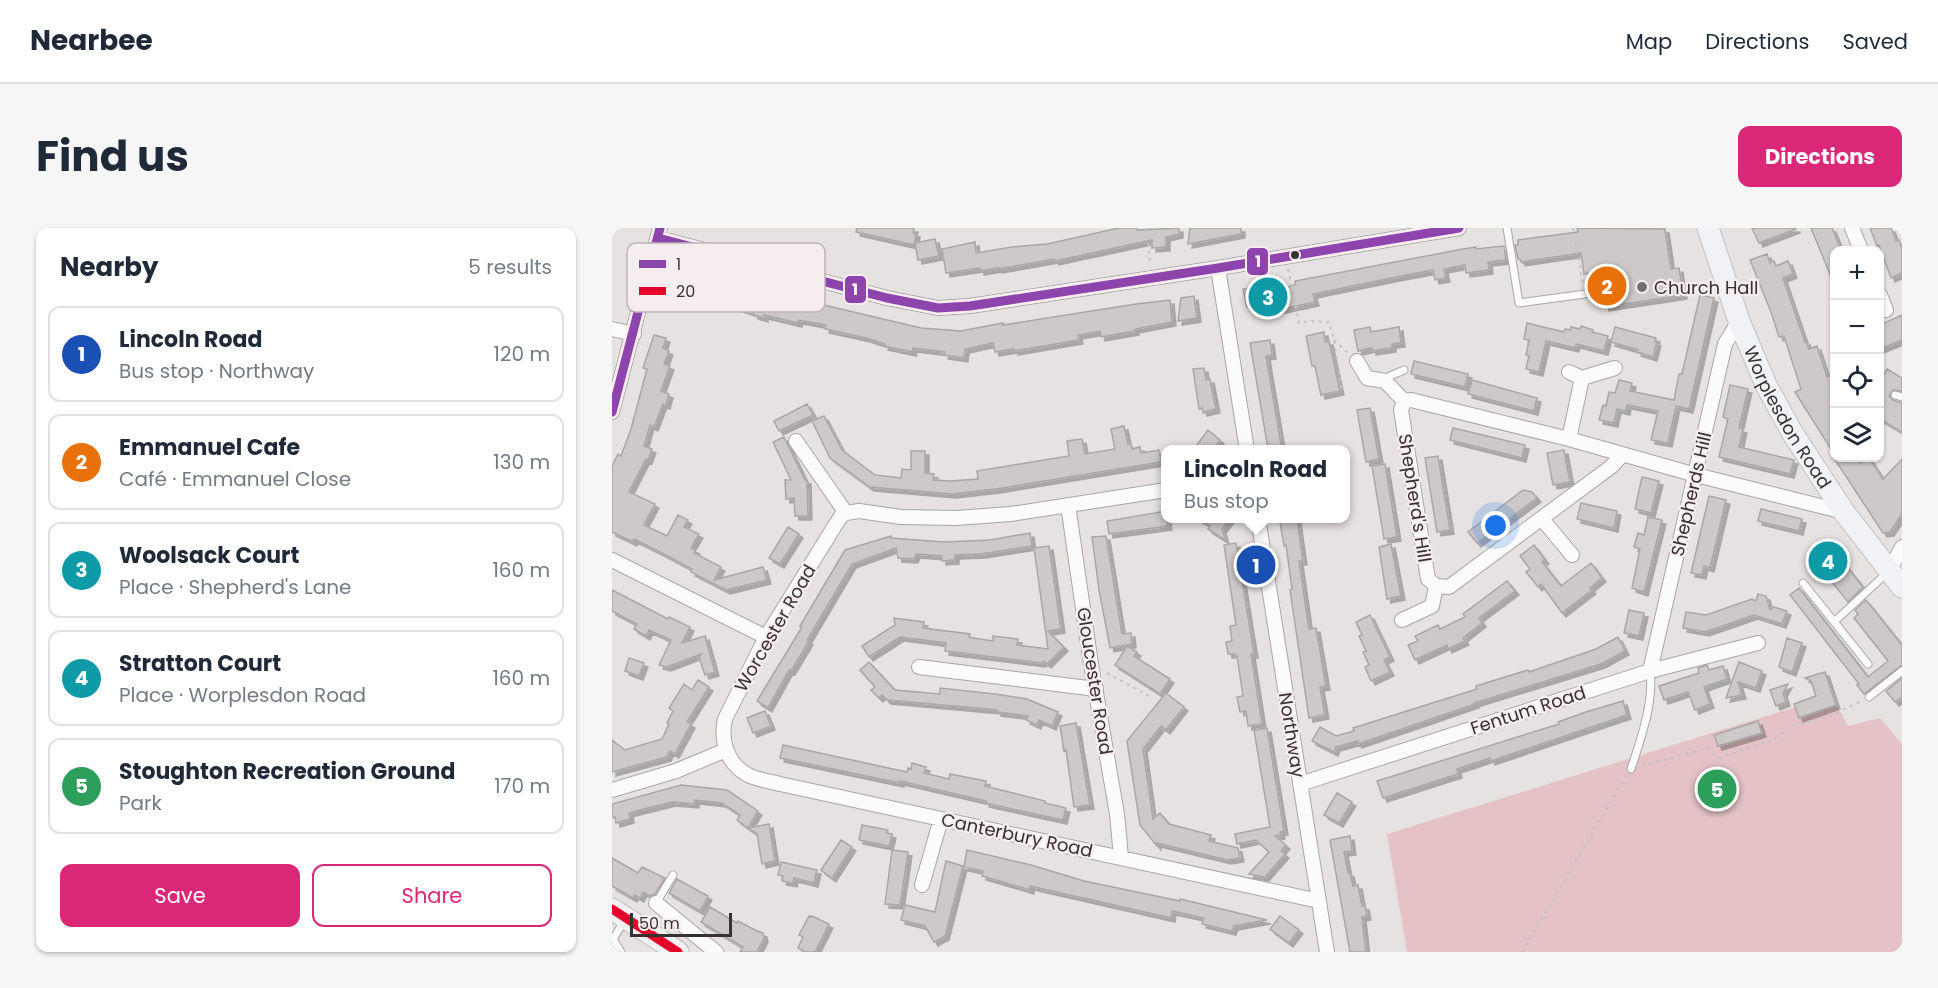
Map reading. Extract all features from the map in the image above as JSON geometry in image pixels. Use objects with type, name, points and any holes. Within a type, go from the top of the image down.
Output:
[{"type":"main road","name":"Worplesdon Road","points":[[1708,228],[1739,321],[1766,385],[1793,434],[1845,512],[1896,579]]},
{"type":"main road","points":[[619,913],[678,952]]},
{"type":"street","points":[[825,280],[887,298],[938,308],[970,306],[1459,228]]},
{"type":"street","points":[[1852,228],[1859,246]]},
{"type":"street","points":[[659,233],[694,243]]},
{"type":"street","points":[[1218,268],[1246,445]]},
{"type":"street","points":[[1882,300],[1886,310]]},
{"type":"street","points":[[612,412],[639,312]]},
{"type":"street","name":"Shepherds Hill","points":[[1650,670],[1725,344],[1739,321]]},
{"type":"street","points":[[612,328],[634,334]]},
{"type":"street","points":[[1357,361],[1367,378],[1385,381],[1404,401],[1411,400],[1569,439],[1696,475],[1845,512]]},
{"type":"street","points":[[1569,372],[1582,378],[1615,368]]},
{"type":"street","points":[[1569,439],[1582,378]]},
{"type":"street","name":"Shepherd's Hill","points":[[1404,401],[1401,410],[1428,579],[1436,586],[1449,587],[1612,466],[1622,454]]},
{"type":"street","points":[[796,441],[846,513],[859,511],[901,517],[956,518],[1011,514],[1161,491]]},
{"type":"street","name":"Gloucester Road","points":[[1068,505],[1091,664],[1117,814],[1120,857]]},
{"type":"street","name":"Worcester Road","points":[[726,750],[723,729],[725,719],[766,637],[841,516],[846,513]]},
{"type":"street","points":[[1542,519],[1572,555]]},
{"type":"street","name":"Northway","points":[[1259,523],[1327,952]]},
{"type":"street","points":[[1896,579],[1902,547]]},
{"type":"street","points":[[612,560],[766,637]]},
{"type":"street","points":[[1402,620],[1432,606],[1436,586]]},
{"type":"street","name":"Fentum Road","points":[[1300,784],[1650,670],[1758,643]]},
{"type":"street","points":[[919,667],[1096,689]]},
{"type":"street","points":[[612,790],[676,771],[726,750]]},
{"type":"street","name":"Canterbury Road","points":[[726,750],[736,766],[750,777],[1319,901]]},
{"type":"street","points":[[922,885],[941,819]]},
{"type":"street","points":[[656,903],[716,952]]},
{"type":"lane","points":[[1507,228],[1519,303],[1584,294]]},
{"type":"lane","points":[[1385,381],[1390,376],[1404,370]]},
{"type":"lane","points":[[1834,621],[1896,579]]},
{"type":"lane","points":[[1803,583],[1868,664]]},
{"type":"lane","points":[[1631,769],[1648,708],[1652,685],[1650,670]]},
{"type":"lane","points":[[1869,697],[1902,671]]},
{"type":"lane","points":[[656,903],[673,875]]},
{"type":"lane","points":[[619,913],[613,939],[621,952]]},
{"type":"path","points":[[1147,228],[1149,279]]},
{"type":"path","points":[[1573,228],[1584,294]]},
{"type":"path","points":[[1285,257],[1299,323],[1329,322],[1342,392]]},
{"type":"path","points":[[1334,340],[1357,361]]},
{"type":"path","points":[[1091,664],[1149,696]]},
{"type":"path","points":[[1522,952],[1631,769],[1707,748],[1719,758],[1772,740],[1791,726],[1830,716],[1869,697]]},
{"type":"shaded area","points":[[1831,696],[1848,726],[1880,718],[1902,744],[1902,952],[1407,952],[1387,834]]},
{"type":"building","points":[[857,228],[914,228],[913,233],[916,233],[914,245],[856,232]]},
{"type":"building","points":[[1119,228],[1136,228],[1137,230],[1179,228],[1179,234],[1166,237],[1166,247],[1152,248],[1152,240],[1055,261],[1054,259],[998,269],[980,271],[980,268],[946,273],[942,249],[975,242],[976,253],[1047,244]]},
{"type":"building","points":[[1190,228],[1241,228],[1241,234],[1188,244]]},
{"type":"building","points":[[1577,228],[1665,229],[1671,269],[1679,268],[1683,295],[1605,307],[1600,271],[1584,274],[1581,253],[1521,262],[1518,259],[1515,245],[1518,245],[1518,240],[1578,232]]},
{"type":"building","points":[[1752,228],[1796,228],[1796,229],[1759,243]]},
{"type":"building","points":[[1811,228],[1832,228],[1839,246],[1830,246],[1830,274]]},
{"type":"building","points":[[1870,228],[1891,228],[1896,241],[1899,240],[1902,248],[1902,273],[1891,278],[1884,259],[1884,246],[1877,246]]},
{"type":"building","points":[[935,239],[939,256],[918,260],[915,243]]},
{"type":"building","points":[[1504,246],[1506,260],[1488,262],[1489,270],[1466,273],[1465,265],[1444,269],[1446,278],[1435,280],[1433,270],[1313,294],[1315,302],[1277,310],[1276,305],[1261,308],[1260,304],[1247,307],[1243,289],[1260,286],[1261,290],[1275,287],[1276,290],[1295,285],[1295,281],[1463,249]]},
{"type":"building","points":[[1767,254],[1770,263],[1774,261],[1776,266],[1788,261],[1793,274],[1783,278],[1805,342],[1809,349],[1817,346],[1827,377],[1830,375],[1830,448],[1795,392],[1801,389],[1784,336],[1779,337],[1750,260]]},
{"type":"building","points":[[1700,295],[1714,298],[1689,409],[1676,406],[1668,443],[1651,440],[1658,411],[1627,405],[1626,411],[1617,409],[1614,423],[1599,420],[1603,405],[1606,406],[1609,392],[1615,393],[1619,380],[1632,383],[1630,391],[1674,400]]},
{"type":"building","points":[[1194,296],[1197,318],[1178,321],[1181,298]]},
{"type":"building","points":[[1170,300],[1172,322],[1101,337],[1100,331],[1078,335],[1079,340],[1014,351],[1014,349],[995,352],[993,343],[965,349],[964,358],[944,355],[945,352],[913,348],[912,352],[884,346],[885,344],[866,338],[825,329],[826,325],[799,320],[798,323],[764,315],[764,318],[751,312],[825,312],[825,305],[921,328],[961,331]]},
{"type":"building","points":[[1902,315],[1902,340],[1884,347],[1884,323]]},
{"type":"building","points":[[1527,323],[1564,332],[1565,329],[1570,330],[1571,327],[1580,329],[1581,326],[1593,330],[1592,332],[1608,336],[1604,351],[1576,344],[1575,348],[1546,341],[1539,372],[1526,369],[1529,356],[1526,355],[1529,340],[1524,339]]},
{"type":"building","points":[[1370,327],[1371,332],[1399,327],[1401,343],[1392,344],[1392,348],[1358,351],[1354,330]]},
{"type":"building","points":[[1615,327],[1656,338],[1653,357],[1611,342]]},
{"type":"building","points":[[1324,332],[1325,342],[1329,341],[1340,391],[1321,395],[1306,336]]},
{"type":"building","points":[[654,335],[666,338],[663,348],[669,351],[664,364],[670,366],[661,391],[669,394],[666,405],[663,404],[654,427],[650,425],[644,446],[652,449],[629,492],[655,504],[644,525],[667,536],[678,515],[688,520],[684,527],[699,534],[691,548],[696,550],[694,553],[721,567],[714,580],[763,567],[767,580],[726,590],[691,572],[692,569],[666,555],[634,539],[633,542],[612,532],[612,466],[618,454],[621,456],[631,429],[647,369],[643,368]]},
{"type":"building","points":[[1270,340],[1272,355],[1266,356],[1281,445],[1268,445],[1267,443],[1250,343]]},
{"type":"building","points":[[1414,361],[1468,374],[1465,387],[1411,374]]},
{"type":"building","points":[[1204,368],[1206,380],[1210,379],[1216,409],[1203,412],[1202,408],[1199,409],[1193,369]]},
{"type":"building","points":[[1887,369],[1902,378],[1902,391],[1893,390],[1889,396],[1902,403],[1902,432],[1884,421],[1884,374]]},
{"type":"building","points":[[1472,380],[1537,398],[1534,411],[1468,394]]},
{"type":"building","points":[[1730,385],[1748,389],[1739,428],[1743,429],[1739,447],[1794,460],[1790,474],[1719,457],[1728,419],[1723,417]]},
{"type":"building","points":[[807,404],[813,415],[779,431],[774,421]]},
{"type":"building","points":[[1370,408],[1379,459],[1366,462],[1357,410]]},
{"type":"building","points":[[824,416],[842,450],[875,475],[901,478],[902,469],[911,470],[911,451],[925,451],[925,473],[934,474],[933,480],[978,479],[977,471],[1069,456],[1067,441],[1082,439],[1085,454],[1115,449],[1111,429],[1124,426],[1128,444],[1131,444],[1132,449],[1140,447],[1141,453],[1159,450],[1161,462],[952,494],[870,487],[830,458],[812,421]]},
{"type":"building","points":[[1453,428],[1525,445],[1522,458],[1450,440]]},
{"type":"building","points":[[1208,430],[1220,440],[1216,445],[1197,445]]},
{"type":"building","points":[[784,437],[807,480],[808,516],[795,516],[794,498],[786,499],[785,480],[791,480],[773,442]]},
{"type":"building","points":[[1564,450],[1570,482],[1553,485],[1547,453]]},
{"type":"building","points":[[1438,456],[1450,530],[1437,532],[1425,458]]},
{"type":"building","points":[[1902,459],[1902,514],[1890,532],[1883,533],[1837,462],[1872,462],[1883,479]]},
{"type":"building","points":[[1385,464],[1397,537],[1384,539],[1372,466]]},
{"type":"building","points":[[1642,477],[1659,481],[1651,513],[1635,509]]},
{"type":"building","points":[[1523,490],[1532,492],[1537,498],[1477,543],[1468,532]]},
{"type":"building","points":[[1709,496],[1726,500],[1710,568],[1704,566],[1702,575],[1691,573]]},
{"type":"building","points":[[1581,503],[1617,511],[1614,528],[1577,519]]},
{"type":"building","points":[[1761,509],[1802,519],[1799,531],[1758,521]]},
{"type":"building","points":[[1161,512],[1161,523],[1168,523],[1168,526],[1109,534],[1107,521]]},
{"type":"building","points":[[1648,517],[1662,520],[1644,592],[1632,588],[1640,549],[1634,547],[1638,533],[1644,535]]},
{"type":"building","points":[[1205,523],[1227,523],[1222,529],[1225,540],[1208,529],[1210,526]]},
{"type":"building","points":[[1280,523],[1298,523],[1303,561],[1299,561],[1309,629],[1316,628],[1326,686],[1320,687],[1325,715],[1309,718],[1290,590],[1292,589],[1286,545],[1284,546]]},
{"type":"building","points":[[788,527],[799,534],[780,564],[769,558]]},
{"type":"building","points":[[1030,533],[1032,546],[981,554],[955,555],[955,560],[942,561],[942,556],[916,554],[914,559],[898,558],[896,548],[852,564],[768,708],[757,701],[845,550],[891,536],[891,538],[944,542],[990,540]]},
{"type":"building","points":[[1106,536],[1122,634],[1131,633],[1132,644],[1110,648],[1092,537]]},
{"type":"building","points":[[1827,542],[1863,587],[1848,602],[1810,555]]},
{"type":"building","points":[[1236,543],[1254,654],[1251,654],[1262,724],[1248,726],[1246,711],[1240,712],[1237,697],[1243,696],[1237,656],[1228,654],[1226,642],[1232,641],[1230,626],[1236,625],[1224,545]]},
{"type":"building","points":[[1391,544],[1401,596],[1387,599],[1379,547]]},
{"type":"building","points":[[1534,545],[1545,560],[1542,562],[1561,586],[1591,563],[1602,578],[1590,588],[1592,590],[1562,613],[1541,584],[1538,587],[1526,572],[1530,569],[1520,556]]},
{"type":"building","points":[[1049,546],[1061,629],[1048,631],[1064,647],[1047,664],[1044,661],[1042,663],[945,651],[946,643],[900,637],[869,657],[862,646],[895,625],[894,618],[924,622],[923,628],[970,634],[969,637],[993,641],[993,636],[1018,639],[1017,645],[1048,649],[1034,548]]},
{"type":"building","points":[[1507,581],[1515,591],[1479,618],[1482,623],[1463,638],[1465,641],[1448,649],[1447,645],[1415,660],[1408,645],[1418,641],[1415,636],[1438,625],[1440,629],[1465,617],[1463,614]]},
{"type":"building","points":[[1799,588],[1868,677],[1888,661],[1854,618],[1858,614],[1855,610],[1866,600],[1902,645],[1902,665],[1864,694],[1857,685],[1859,684],[1790,595]]},
{"type":"building","points":[[612,590],[668,619],[669,617],[690,627],[682,643],[705,636],[715,672],[705,675],[699,657],[701,654],[667,667],[659,665],[671,640],[649,630],[646,636],[634,629],[637,624],[612,611]]},
{"type":"building","points":[[1758,594],[1766,596],[1770,610],[1774,607],[1787,611],[1782,624],[1754,615],[1705,632],[1683,628],[1686,612],[1706,615],[1752,599],[1756,601]]},
{"type":"building","points":[[1629,610],[1644,613],[1639,636],[1624,633]]},
{"type":"building","points":[[1370,615],[1390,657],[1384,660],[1390,672],[1371,681],[1365,667],[1369,665],[1359,636],[1362,635],[1356,622]]},
{"type":"building","points":[[1618,637],[1625,651],[1601,664],[1474,703],[1358,744],[1358,741],[1336,747],[1334,752],[1312,741],[1320,727],[1336,736],[1354,731],[1353,728],[1477,689],[1476,686],[1528,670],[1529,672],[1596,649]]},
{"type":"building","points":[[1787,638],[1802,643],[1792,672],[1779,667]]},
{"type":"building","points":[[1127,646],[1137,652],[1134,656],[1170,679],[1160,694],[1115,665]]},
{"type":"building","points":[[629,658],[644,663],[639,676],[625,671]]},
{"type":"building","points":[[869,662],[895,690],[940,694],[940,688],[995,694],[1027,699],[1058,712],[1052,726],[1039,720],[1037,725],[1026,720],[1028,716],[997,712],[997,710],[887,700],[882,695],[879,698],[871,690],[875,687],[860,670]]},
{"type":"building","points":[[1739,662],[1762,671],[1756,688],[1738,682],[1742,695],[1726,698]]},
{"type":"building","points":[[1707,665],[1709,670],[1723,666],[1727,679],[1704,687],[1710,704],[1695,710],[1688,692],[1664,700],[1659,686],[1699,673],[1698,668]]},
{"type":"building","points":[[1825,672],[1836,705],[1799,718],[1794,704],[1816,696],[1811,681],[1805,678]]},
{"type":"building","points":[[1902,678],[1902,697],[1895,702],[1886,691]]},
{"type":"building","points":[[698,680],[709,687],[687,722],[691,724],[675,754],[670,751],[667,757],[612,772],[612,740],[625,750],[662,739],[673,711],[669,708],[684,684],[692,690]]},
{"type":"building","points":[[1788,684],[1783,693],[1786,702],[1776,706],[1770,690]]},
{"type":"building","points":[[1166,693],[1184,707],[1166,730],[1161,726],[1143,749],[1153,819],[1160,813],[1169,824],[1211,835],[1209,841],[1238,848],[1240,858],[1227,860],[1157,843],[1157,846],[1140,825],[1127,741]]},
{"type":"building","points":[[1623,701],[1627,715],[1491,761],[1490,758],[1457,769],[1458,774],[1383,798],[1377,781],[1559,724],[1558,722]]},
{"type":"building","points":[[765,711],[771,726],[753,733],[747,718]]},
{"type":"building","points":[[1758,721],[1762,733],[1718,746],[1714,735]]},
{"type":"building","points":[[1076,723],[1090,805],[1074,807],[1066,750],[1064,751],[1060,726]]},
{"type":"building","points":[[1267,728],[1284,831],[1280,832],[1281,835],[1275,836],[1286,845],[1281,851],[1285,854],[1265,877],[1249,874],[1269,852],[1256,840],[1237,844],[1235,834],[1270,827],[1254,730]]},
{"type":"building","points":[[783,745],[907,772],[908,768],[911,769],[912,763],[926,767],[924,773],[949,779],[950,774],[986,781],[985,786],[1066,808],[1063,820],[900,781],[900,783],[780,758]]},
{"type":"building","points":[[681,785],[727,790],[758,811],[748,828],[737,820],[740,815],[722,803],[695,800],[695,804],[672,802],[632,812],[629,813],[630,819],[616,823],[615,817],[612,818],[612,804]]},
{"type":"building","points":[[1337,793],[1352,802],[1339,823],[1324,815]]},
{"type":"building","points":[[769,824],[775,861],[762,864],[757,834],[748,828]]},
{"type":"building","points":[[862,825],[888,830],[887,833],[892,834],[889,846],[859,840]]},
{"type":"building","points":[[1350,836],[1352,851],[1344,852],[1353,886],[1358,885],[1362,906],[1365,906],[1367,916],[1362,917],[1366,952],[1350,952],[1330,840]]},
{"type":"building","points":[[841,840],[852,847],[832,878],[821,870]]},
{"type":"building","points":[[892,850],[908,852],[900,905],[885,904]]},
{"type":"building","points":[[967,850],[1031,865],[1084,881],[1180,901],[1180,899],[1267,920],[1234,926],[1232,931],[1202,924],[1204,918],[1172,911],[1171,918],[1030,886],[1030,890],[982,876],[983,871],[964,867]]},
{"type":"building","points":[[612,858],[638,873],[642,867],[665,878],[655,894],[650,896],[643,892],[640,898],[635,895],[633,898],[612,886]]},
{"type":"building","points":[[946,861],[963,866],[945,936],[934,942],[925,926],[901,920],[905,905],[935,912]]},
{"type":"building","points":[[781,862],[817,870],[814,883],[794,878],[793,883],[782,881],[783,876],[778,875]]},
{"type":"building","points":[[677,879],[708,896],[700,911],[669,893]]},
{"type":"building","points":[[710,907],[737,923],[738,921],[763,933],[764,938],[757,952],[740,952],[743,947],[701,922]]},
{"type":"building","points":[[809,916],[829,924],[815,952],[805,952],[798,948],[803,937],[799,935]]},
{"type":"building","points":[[1280,916],[1299,930],[1289,943],[1270,929]]},
{"type":"transit line","name":"1","points":[[656,243],[660,228]]},
{"type":"transit line","name":"1","points":[[825,282],[938,308],[970,306],[1459,228]]},
{"type":"transit line","name":"1","points":[[658,238],[677,243]]},
{"type":"transit line","name":"1","points":[[612,412],[638,312]]},
{"type":"transit line","name":"20","points":[[612,909],[678,952]]},
{"type":"place","name":"Emmanuel Cafe","points":[[1607,286]]},
{"type":"place","name":"Church Hall","points":[[1642,287]]},
{"type":"place","name":"Woolsack Court","points":[[1268,297]]},
{"type":"place","name":"Stratton Court","points":[[1828,561]]},
{"type":"place","name":"Lincoln Road","points":[[1256,565]]},
{"type":"place","name":"Stoughton Recreation Ground","points":[[1717,789]]}]
